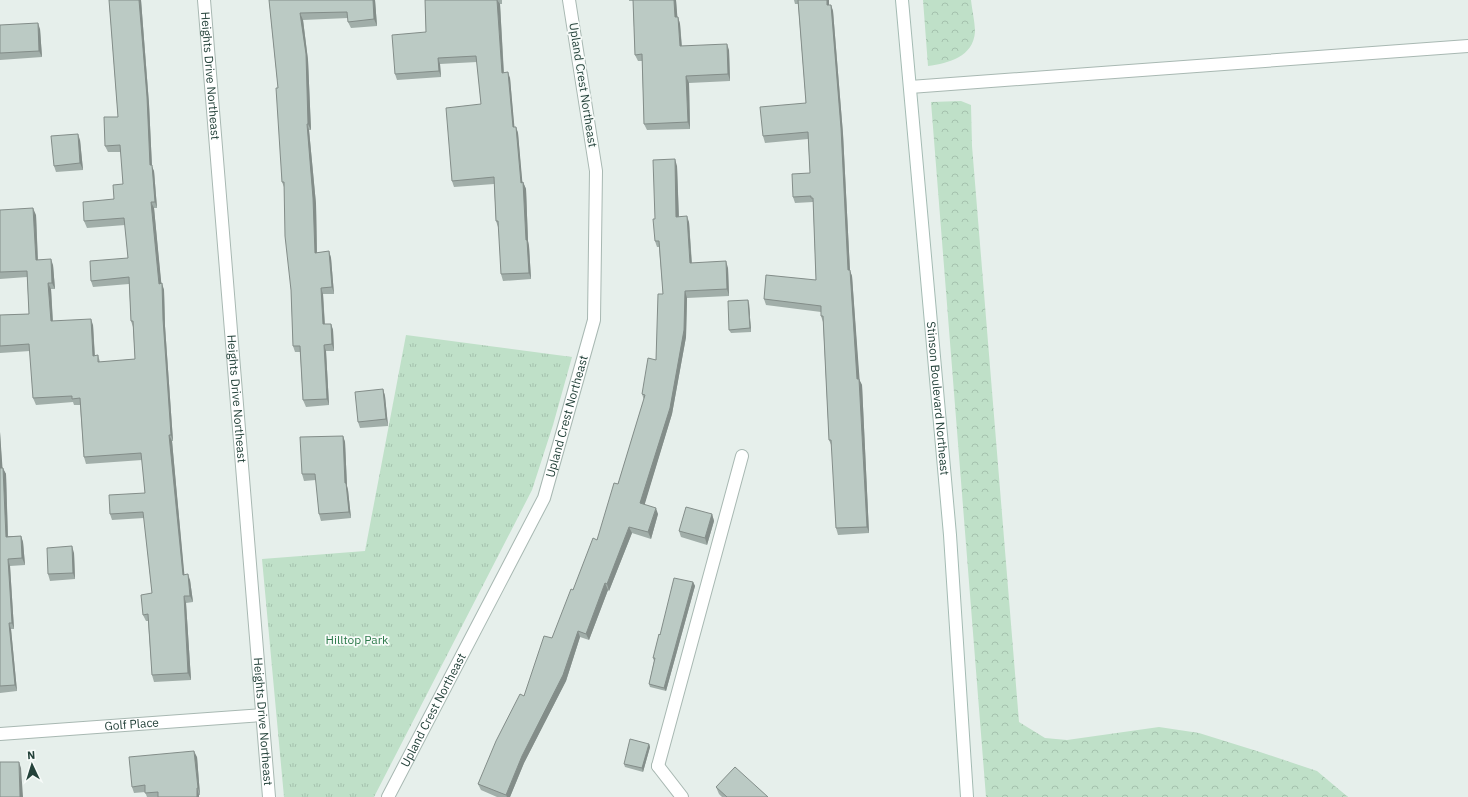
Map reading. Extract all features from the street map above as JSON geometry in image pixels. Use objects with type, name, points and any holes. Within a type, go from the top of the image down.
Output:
[{"type":"street","name":"Heights Drive Northeast","points":[[204,0],[269,797]]},
{"type":"street","name":"Upland Crest Northeast","points":[[388,797],[544,498],[594,320],[596,171],[569,0]]},
{"type":"street","name":"Stinson Boulevard Northeast","points":[[902,0],[950,535],[967,797]]},
{"type":"street","points":[[910,87],[1468,46]]},
{"type":"street","points":[[682,797],[658,766],[742,456]]},
{"type":"street","name":"Golf Place","points":[[0,734],[262,715]]},
{"type":"green space","points":[[923,0],[971,0],[975,32],[973,41],[965,53],[952,61],[928,66]]},
{"type":"green space","points":[[961,101],[971,105],[972,146],[1019,722],[1045,738],[1067,740],[1159,727],[1199,733],[1317,771],[1348,797],[986,797],[931,102]]},
{"type":"green space","name":"Hilltop Park","points":[[406,335],[572,357],[553,425],[532,490],[374,797],[284,797],[262,559],[365,551]]},
{"type":"building","points":[[109,0],[139,0],[147,97],[150,165],[152,165],[155,202],[151,202],[159,284],[162,283],[171,435],[169,435],[183,575],[188,574],[190,596],[184,596],[188,673],[152,675],[148,614],[143,615],[141,595],[152,593],[143,512],[110,514],[109,495],[145,493],[141,453],[84,457],[80,398],[72,399],[72,396],[33,398],[29,344],[0,346],[0,315],[29,314],[27,271],[0,272],[0,210],[33,208],[36,260],[51,259],[52,283],[48,283],[51,321],[91,319],[93,356],[98,355],[98,362],[135,359],[133,321],[131,321],[129,277],[91,281],[90,261],[128,258],[124,218],[84,221],[83,202],[114,199],[113,185],[123,184],[120,145],[105,146],[104,117],[118,117]]},
{"type":"building","points":[[269,0],[373,0],[374,19],[348,22],[347,12],[300,13],[306,54],[307,124],[313,198],[315,253],[329,251],[332,287],[321,288],[323,324],[331,324],[332,344],[324,345],[327,399],[303,400],[300,346],[293,346],[291,290],[285,236],[284,182],[282,182],[276,88],[278,88]]},
{"type":"building","points":[[425,0],[497,0],[502,73],[508,72],[513,127],[516,127],[521,183],[523,182],[529,273],[501,274],[494,177],[452,181],[446,108],[481,104],[476,56],[438,58],[439,71],[395,74],[392,35],[426,32]]},
{"type":"building","points":[[633,0],[674,0],[675,17],[678,17],[680,46],[727,44],[728,74],[686,76],[688,122],[644,124],[642,54],[635,55]]},
{"type":"building","points":[[798,0],[827,0],[827,5],[831,5],[841,128],[848,270],[850,270],[857,379],[859,379],[867,527],[836,528],[831,440],[829,440],[823,316],[821,316],[821,306],[764,299],[766,275],[816,280],[813,198],[811,198],[811,196],[793,197],[792,174],[810,173],[808,132],[763,136],[760,107],[806,103]]},
{"type":"building","points":[[38,23],[39,51],[0,53],[0,25]]},
{"type":"building","points":[[78,134],[80,163],[54,166],[51,136]]},
{"type":"building","points":[[675,159],[676,217],[687,216],[690,263],[726,261],[727,289],[685,291],[684,330],[670,408],[640,503],[656,508],[648,532],[629,527],[607,584],[605,583],[586,634],[578,631],[563,675],[522,756],[506,795],[478,784],[496,741],[520,694],[524,696],[544,636],[552,638],[571,589],[573,590],[593,538],[597,540],[614,483],[618,484],[645,395],[642,394],[648,358],[656,360],[658,294],[663,294],[659,241],[655,241],[653,219],[655,219],[653,160]]},
{"type":"building","points":[[748,300],[750,328],[729,330],[728,301]]},
{"type":"building","points":[[383,389],[386,419],[358,422],[355,392]]},
{"type":"building","points":[[343,436],[345,483],[349,512],[319,514],[315,474],[302,474],[300,437]]},
{"type":"building","points":[[0,468],[3,468],[6,537],[21,536],[22,558],[8,559],[12,623],[9,623],[15,685],[0,686]]},
{"type":"building","points":[[686,507],[712,514],[705,538],[679,531]]},
{"type":"building","points":[[72,546],[73,573],[48,574],[47,548]]},
{"type":"building","points":[[674,578],[693,582],[664,688],[649,684],[655,658],[653,658]]},
{"type":"building","points":[[630,739],[649,744],[642,768],[624,764]]},
{"type":"building","points":[[194,751],[198,788],[197,797],[158,797],[158,792],[145,793],[145,785],[132,787],[129,757]]},
{"type":"building","points":[[0,762],[19,762],[20,797],[0,797]]},
{"type":"building","points":[[735,767],[768,797],[727,797],[716,787]]}]
